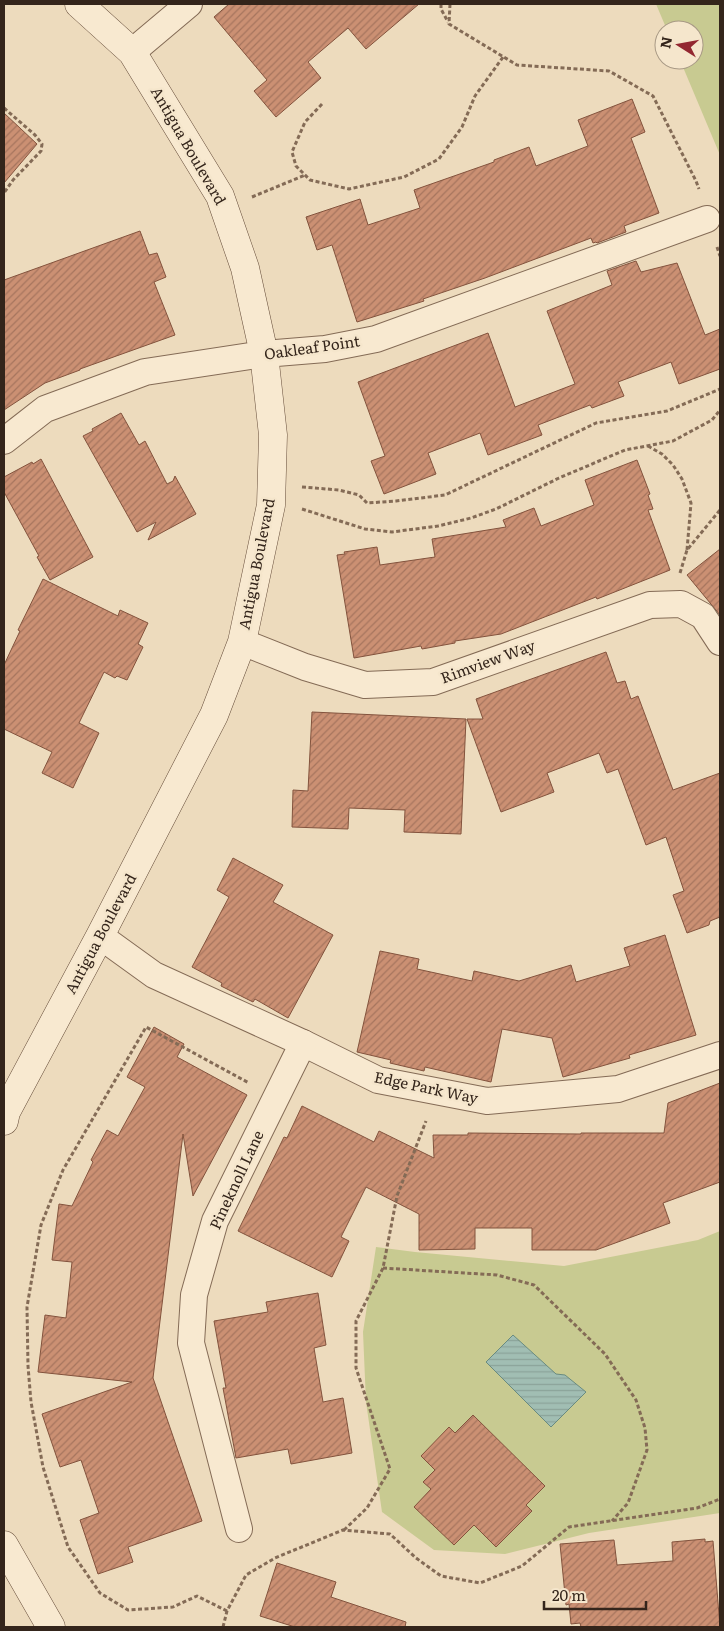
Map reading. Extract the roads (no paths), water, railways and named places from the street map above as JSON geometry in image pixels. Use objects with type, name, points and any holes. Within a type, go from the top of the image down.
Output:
[{"type":"street","name":"Antigua Boulevard","points":[[4,1115],[100,936],[214,715],[242,642],[271,492],[273,435],[264,354],[245,268],[220,196],[132,52],[79,4]]},
{"type":"street","points":[[132,52],[189,4]]},
{"type":"street","name":"Oakleaf Point","points":[[4,441],[45,409],[145,372],[264,354],[325,349],[376,338],[707,219]]},
{"type":"street","name":"Rimview Way","points":[[242,642],[305,667],[365,685],[432,682],[650,605],[681,604],[704,616],[720,642]]},
{"type":"street","name":"Edge Park Way","points":[[100,936],[154,975],[303,1043],[378,1080],[487,1102],[618,1089],[720,1055]]},
{"type":"street","name":"Pineknoll Lane","points":[[240,1529],[191,1343],[194,1295],[215,1221],[303,1043]]},
{"type":"street","points":[[4,1545],[51,1627]]}]
